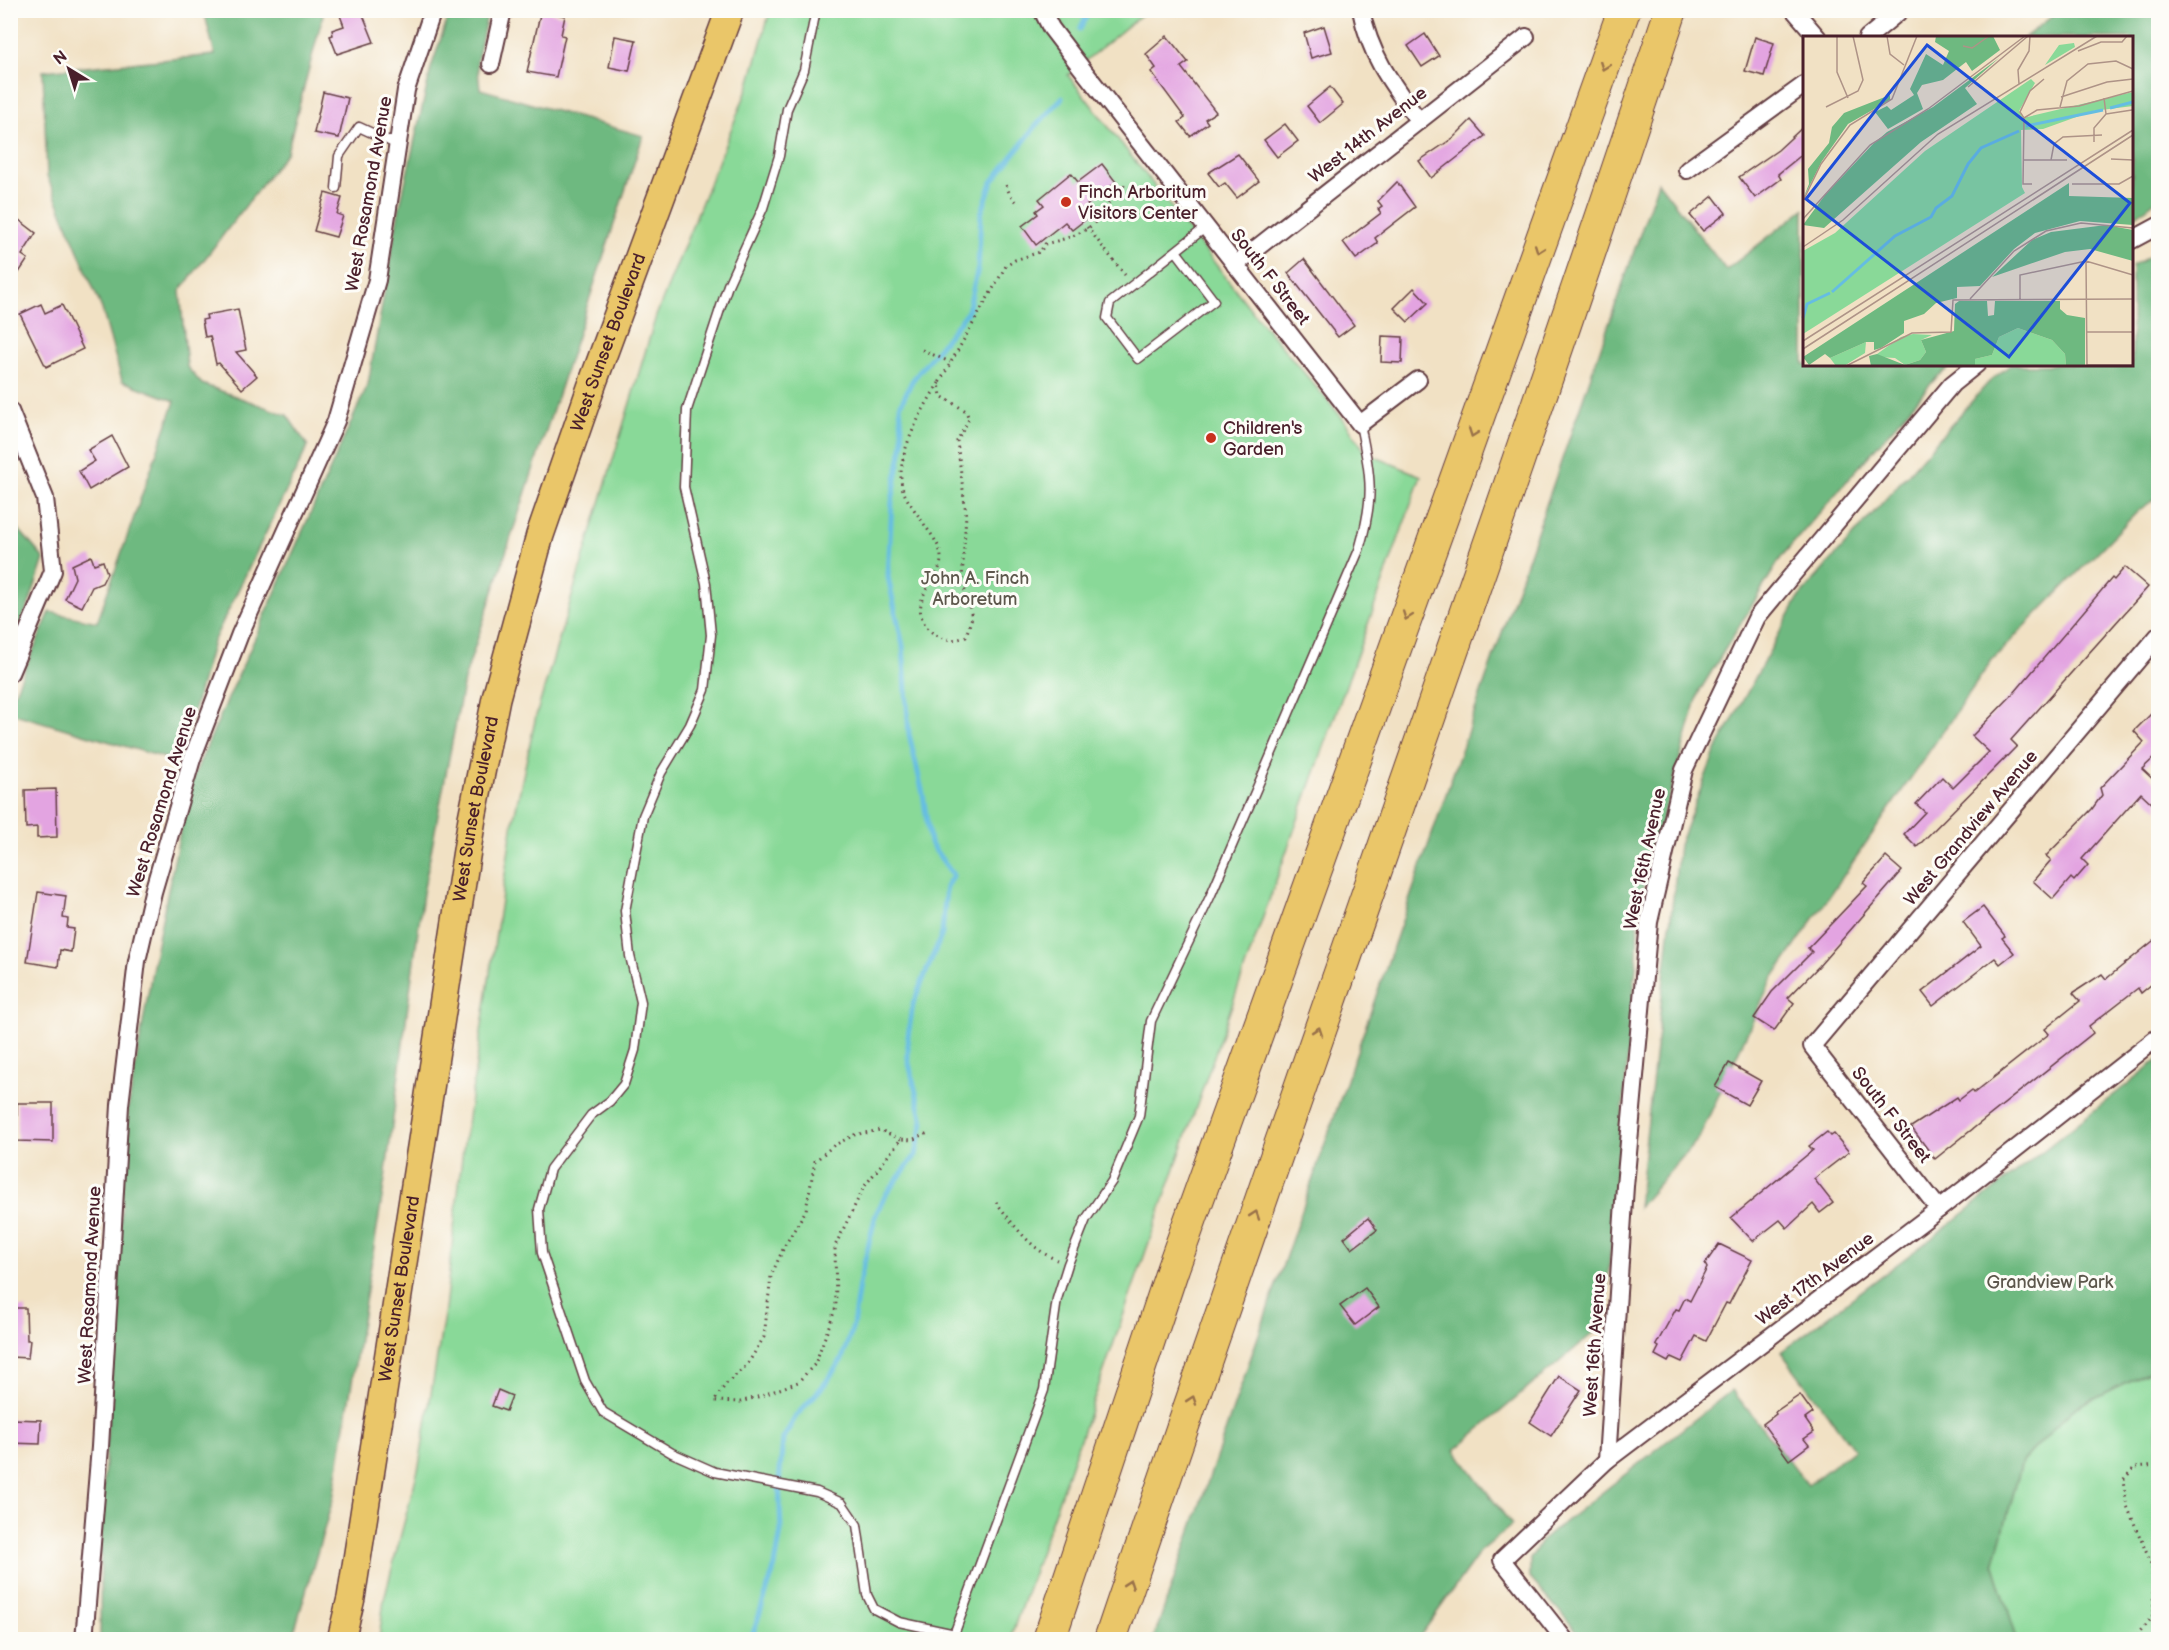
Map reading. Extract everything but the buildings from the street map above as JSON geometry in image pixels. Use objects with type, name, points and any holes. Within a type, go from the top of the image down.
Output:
[{"type":"highway","points":[[1049,1640],[1177,1257],[1624,10]]},
{"type":"highway","points":[[1110,1640],[1342,962],[1548,380],[1671,10]]},
{"type":"main road","name":"West Sunset Boulevard","points":[[341,1640],[351,1598],[472,818],[496,698],[540,535],[593,382],[730,10]]},
{"type":"street","name":"West Rosamond Avenue","points":[[84,1640],[100,1447],[120,1105],[138,961],[153,892],[192,759],[240,634],[336,421],[377,280],[406,90],[433,10]]},
{"type":"street","points":[[491,64],[503,10]]},
{"type":"street","name":"South F Street","points":[[1042,10],[1051,28],[1360,424]]},
{"type":"street","points":[[1361,10],[1366,38],[1384,73],[1419,121]]},
{"type":"street","points":[[1794,10],[1816,36]]},
{"type":"street","points":[[1869,36],[1901,10]]},
{"type":"street","name":"West 14th Avenue","points":[[1235,265],[1526,37]]},
{"type":"street","points":[[1687,170],[1803,86]]},
{"type":"street","points":[[2133,239],[2158,226]]},
{"type":"street","name":"West 16th Avenue","points":[[1607,1460],[1625,1186],[1649,922],[1684,770],[1757,617],[1952,384],[1974,366]]},
{"type":"street","points":[[1360,424],[1418,380]]},
{"type":"street","points":[[10,411],[45,498],[53,571],[10,673]]},
{"type":"street","name":"West Grandview Avenue","points":[[1812,1046],[2158,636]]},
{"type":"street","name":"West 17th Avenue","points":[[1565,1640],[1502,1560],[1607,1460],[1940,1209],[2158,1037]]},
{"type":"street","name":"South F Street","points":[[1812,1046],[1940,1209]]},
{"type":"lane","points":[[816,10],[804,70],[787,109],[779,156],[763,208],[728,285],[687,410],[684,487],[706,583],[711,635],[705,690],[690,725],[661,773],[642,816],[625,911],[630,956],[642,1002],[635,1050],[624,1084],[610,1101],[591,1115],[550,1169],[539,1209],[542,1253],[585,1382],[603,1412],[672,1454],[715,1472],[751,1477],[818,1492],[842,1503],[857,1525],[867,1595],[874,1609],[900,1622],[953,1637],[1044,1390],[1057,1299],[1068,1264],[1086,1218],[1113,1181],[1139,1116],[1151,1020],[1210,897],[1359,550],[1370,512],[1371,478],[1360,424]]},
{"type":"lane","points":[[336,188],[339,156],[359,127],[398,145]]},
{"type":"lane","points":[[1176,251],[1214,301],[1138,359],[1107,318],[1110,303],[1206,227]]},
{"type":"path","points":[[939,383],[941,396],[966,411],[969,419],[957,441],[966,514],[962,580],[972,617],[966,636],[952,640],[926,627],[920,616],[921,602],[937,573],[941,559],[940,548],[908,499],[902,480],[916,419],[1006,266],[1015,260],[1040,252],[1045,244],[1073,237],[1088,227],[1099,218],[1111,196],[1127,183]]},
{"type":"path","points":[[1006,185],[1010,195],[1018,203]]},
{"type":"path","points":[[1088,227],[1119,267]]},
{"type":"path","points":[[922,350],[950,362]]},
{"type":"path","points":[[901,1139],[864,1187],[836,1246],[836,1307],[815,1364],[798,1382],[761,1396],[740,1402],[714,1401],[726,1384],[747,1365],[764,1337],[771,1276],[784,1247],[806,1210],[815,1161],[833,1146],[854,1135],[880,1130],[901,1139],[912,1140],[928,1133]]},
{"type":"path","points":[[996,1202],[1023,1236],[1047,1256]]},
{"type":"path","points":[[2133,1640],[2154,1614],[2152,1566],[2127,1506],[2123,1480],[2135,1467],[2158,1465]]},
{"type":"green space","points":[[204,11],[324,11],[287,152],[180,291],[187,367],[202,384],[287,415],[308,446],[213,642],[179,762],[11,713],[10,703],[50,612],[97,622],[175,401],[122,381],[102,309],[47,176],[43,71],[215,55]]},
{"type":"green space","points":[[450,11],[488,11],[477,61],[480,89],[643,136],[464,680],[423,893],[385,1179],[333,1499],[292,1639],[100,1640],[101,1524],[128,1109],[156,948],[190,784],[368,384],[399,210],[431,68]]},
{"type":"green space","name":"John A. Finch Arboretum","points":[[770,11],[1146,11],[1068,75],[1256,316],[1344,420],[1366,453],[1421,476],[1253,945],[1010,1639],[379,1640],[384,1599],[419,1466],[445,1309],[462,1157],[513,822],[536,716],[656,316],[749,85]]},
{"type":"green space","points":[[2059,11],[2158,11],[2158,199],[2133,218],[2133,36],[2026,36]]},
{"type":"green space","points":[[1658,182],[1726,270],[1803,210],[1803,366],[1951,366],[1936,378],[1782,556],[1699,692],[1638,905],[1637,954],[1604,1324],[1455,1450],[1512,1525],[1480,1552],[1418,1639],[1153,1640]]},
{"type":"green space","points":[[2158,252],[2158,497],[2139,510],[1992,660],[1771,981],[1699,1138],[1638,1208],[1679,845],[1715,752],[1799,597],[1988,383],[2009,366],[2133,366],[2133,265]]},
{"type":"green space","points":[[15,525],[44,559],[29,604],[11,646],[10,534]]},
{"type":"green space","name":"Grandview Park","points":[[2158,1060],[2158,1367],[2072,1409],[2022,1462],[1994,1565],[2017,1639],[1584,1639],[1530,1578],[1530,1559],[1542,1540],[1732,1390],[1808,1485],[1854,1449],[1781,1352],[1949,1225]]},
{"type":"green space","points":[[2158,1367],[2158,1639],[2017,1639],[1994,1565],[2022,1462],[2072,1409]]},
{"type":"waterway","points":[[1080,29],[1090,10]]},
{"type":"waterway","points":[[751,1640],[775,1566],[781,1531],[779,1482],[783,1439],[796,1416],[824,1385],[842,1359],[853,1326],[859,1284],[876,1214],[886,1194],[916,1155],[923,1122],[908,1059],[908,1036],[913,1004],[942,934],[946,887],[953,875],[930,843],[923,794],[909,734],[903,646],[888,577],[892,501],[903,442],[900,406],[912,381],[968,311],[978,268],[981,214],[992,182],[1036,126],[1062,98]]},
{"type":"place","name":"Finch Arboritum Visitors Center","points":[[1066,202]]},
{"type":"place","name":"Children's Garden","points":[[1211,438]]}]
